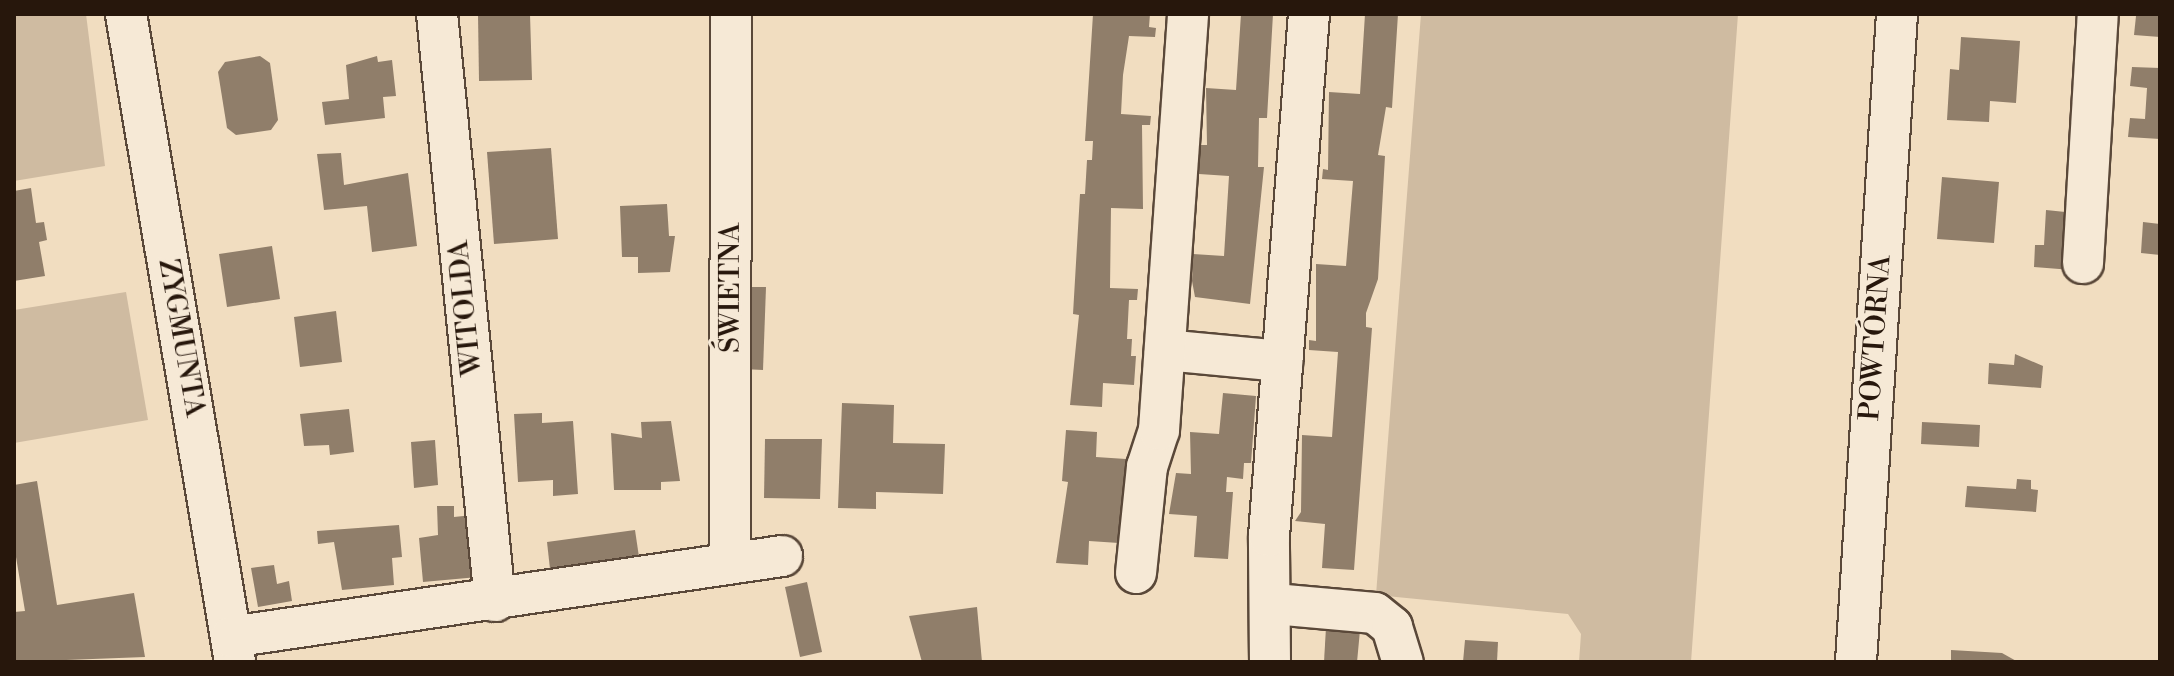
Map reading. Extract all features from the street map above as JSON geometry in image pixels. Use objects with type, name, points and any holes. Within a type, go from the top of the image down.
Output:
[{"type":"street","name":"ZYGMUNTA","points":[[126,14],[233,650]]},
{"type":"street","name":"WITOLDA","points":[[437,14],[495,601]]},
{"type":"street","name":"ŚWIETNA","points":[[730,562],[731,14]]},
{"type":"street","points":[[1136,573],[1147,467],[1159,430],[1188,14]]},
{"type":"street","points":[[1270,662],[1274,604],[1269,536],[1309,14]]},
{"type":"street","name":"POWTÓRNA","points":[[1856,662],[1897,14]]},
{"type":"street","points":[[2083,263],[2098,14]]},
{"type":"street","points":[[1165,350],[1282,361]]},
{"type":"street","points":[[233,650],[495,601],[782,556]]},
{"type":"street","points":[[1274,604],[1375,613],[1392,627],[1403,662]]},
{"type":"shaded area","points":[[14,14],[86,14],[105,166],[14,181]]},
{"type":"shaded area","points":[[1421,14],[1738,14],[1691,662],[1579,662],[1581,634],[1568,614],[1376,595]]},
{"type":"shaded area","points":[[126,292],[148,420],[14,443],[14,310]]},
{"type":"building","points":[[478,14],[530,14],[532,80],[479,81]]},
{"type":"building","points":[[1093,14],[1150,14],[1149,27],[1156,28],[1155,37],[1129,36],[1123,75],[1121,114],[1151,116],[1150,125],[1142,125],[1143,209],[1111,208],[1110,288],[1138,289],[1137,300],[1129,300],[1127,339],[1132,339],[1131,356],[1136,356],[1134,385],[1103,383],[1102,407],[1070,405],[1079,315],[1073,314],[1080,194],[1085,194],[1087,160],[1092,160],[1093,141],[1085,141]]},
{"type":"building","points":[[1241,14],[1273,14],[1267,118],[1259,118],[1258,167],[1264,167],[1250,304],[1195,297],[1192,281],[1193,254],[1224,256],[1229,176],[1199,174],[1200,145],[1207,145],[1206,88],[1236,90]]},
{"type":"building","points":[[1365,14],[1398,14],[1392,108],[1386,107],[1378,155],[1385,156],[1378,279],[1366,313],[1366,327],[1372,328],[1354,570],[1322,568],[1325,524],[1295,521],[1301,512],[1302,435],[1332,437],[1338,352],[1309,350],[1309,340],[1316,341],[1316,264],[1346,266],[1353,181],[1322,179],[1323,169],[1328,170],[1329,92],[1360,94]]},
{"type":"building","points":[[2160,14],[2160,37],[2134,35],[2136,16]]},
{"type":"building","points":[[1961,37],[2020,41],[2016,103],[1990,101],[1989,122],[1947,120],[1950,69],[1959,70]]},
{"type":"building","points":[[260,56],[270,63],[278,120],[271,130],[236,135],[227,128],[218,72],[225,62]]},
{"type":"building","points":[[377,56],[378,62],[392,60],[396,96],[383,97],[385,118],[325,125],[322,102],[349,99],[346,65]]},
{"type":"building","points":[[2132,67],[2160,68],[2160,139],[2128,137],[2130,118],[2145,119],[2147,88],[2130,86]]},
{"type":"building","points":[[551,148],[558,239],[494,244],[487,152]]},
{"type":"building","points":[[341,153],[344,185],[408,173],[417,246],[372,252],[367,206],[324,210],[317,154]]},
{"type":"building","points":[[1942,177],[1999,182],[1994,243],[1937,239]]},
{"type":"building","points":[[31,188],[36,223],[44,222],[47,240],[39,242],[45,276],[14,281],[14,191]]},
{"type":"building","points":[[667,204],[669,236],[675,236],[670,272],[638,273],[638,257],[622,257],[620,206]]},
{"type":"building","points":[[2046,210],[2075,213],[2072,270],[2034,267],[2035,245],[2044,245]]},
{"type":"building","points":[[2143,222],[2160,224],[2160,255],[2141,253]]},
{"type":"building","points":[[272,246],[280,299],[227,307],[219,254]]},
{"type":"building","points":[[743,287],[766,287],[763,370],[742,369]]},
{"type":"building","points":[[336,311],[342,362],[300,367],[294,317]]},
{"type":"building","points":[[2015,354],[2043,366],[2041,388],[1988,384],[1989,363],[2014,365]]},
{"type":"building","points":[[1223,393],[1256,396],[1251,463],[1244,463],[1243,479],[1227,477],[1226,492],[1233,492],[1228,559],[1194,557],[1197,516],[1169,514],[1176,473],[1191,474],[1190,432],[1219,434]]},
{"type":"building","points":[[842,403],[894,405],[893,443],[945,444],[943,494],[876,492],[876,509],[838,508]]},
{"type":"building","points":[[349,409],[354,452],[330,455],[329,445],[304,446],[300,414]]},
{"type":"building","points":[[542,413],[542,423],[573,421],[578,494],[553,496],[553,480],[518,482],[514,414]]},
{"type":"building","points":[[671,421],[680,481],[661,482],[661,490],[614,490],[611,433],[642,438],[641,422]]},
{"type":"building","points":[[1922,422],[1980,425],[1979,447],[1921,444]]},
{"type":"building","points":[[1066,430],[1097,432],[1096,457],[1126,459],[1119,543],[1089,541],[1088,565],[1056,563],[1068,482],[1062,481]]},
{"type":"building","points":[[765,439],[822,439],[820,499],[764,498]]},
{"type":"building","points":[[435,440],[438,485],[414,488],[411,442]]},
{"type":"building","points":[[2017,479],[2031,480],[2031,489],[2038,490],[2036,512],[1965,507],[1967,486],[2016,489]]},
{"type":"building","points":[[37,481],[57,605],[134,593],[145,657],[14,662],[14,612],[25,611],[14,545],[14,485]]},
{"type":"building","points":[[437,506],[454,506],[454,517],[473,515],[478,577],[423,582],[419,538],[438,535]]},
{"type":"building","points":[[399,525],[402,557],[392,558],[394,585],[342,590],[334,542],[318,544],[317,531]]},
{"type":"building","points":[[635,530],[639,557],[550,569],[547,542]]},
{"type":"building","points":[[274,565],[277,584],[289,581],[292,601],[258,607],[251,568]]},
{"type":"building","points":[[807,582],[822,652],[800,657],[785,587]]},
{"type":"building","points":[[977,607],[982,662],[922,662],[909,616]]},
{"type":"building","points":[[1326,627],[1360,630],[1357,662],[1324,662]]},
{"type":"building","points":[[1465,640],[1498,642],[1497,662],[1463,662]]},
{"type":"building","points":[[1951,650],[2002,653],[2018,662],[1951,662]]}]
